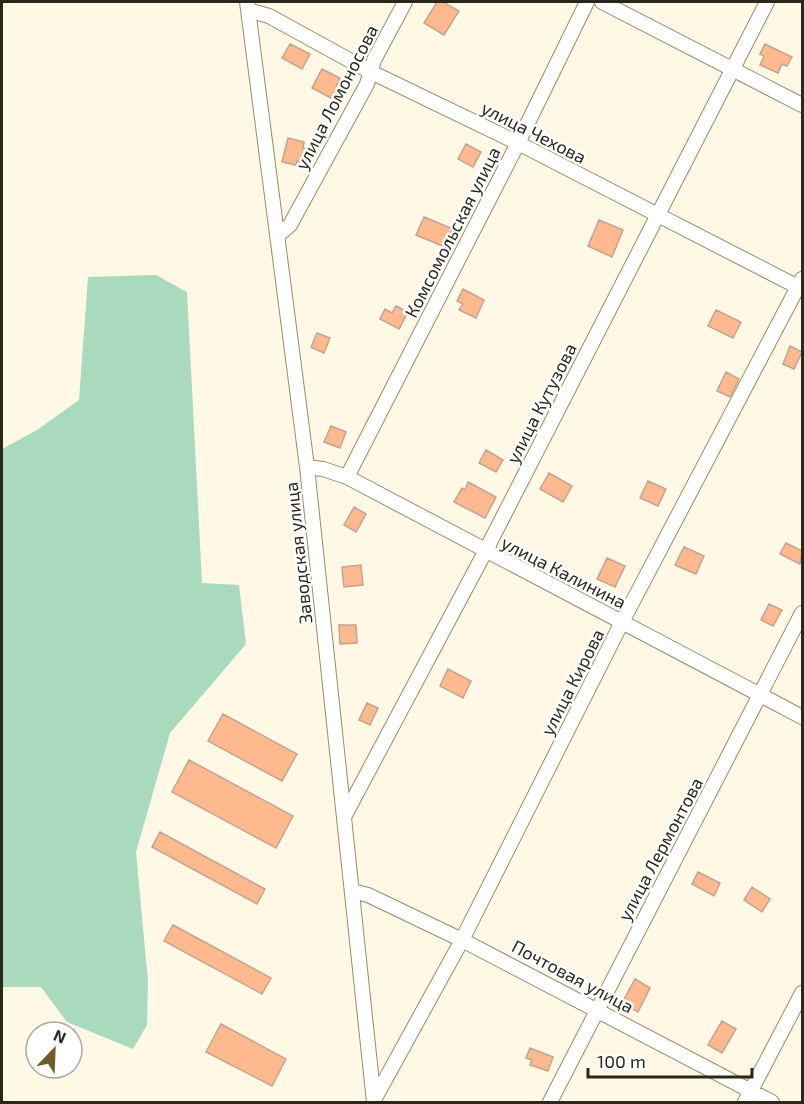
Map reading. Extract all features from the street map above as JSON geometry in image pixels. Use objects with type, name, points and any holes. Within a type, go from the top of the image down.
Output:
[{"type":"street","name":"улица Ломоносова","points":[[277,236],[290,225],[367,84],[374,60],[405,2]]},
{"type":"street","name":"Комсомольская улица","points":[[347,477],[518,143],[587,2]]},
{"type":"street","points":[[602,2],[802,105]]},
{"type":"street","name":"улица Кутузова","points":[[344,818],[485,552],[767,2]]},
{"type":"street","name":"улица Чехова","points":[[247,6],[371,72],[518,143],[657,216],[801,285]]},
{"type":"street","name":"Заводская улица","points":[[247,6],[307,467],[374,1101]]},
{"type":"street","name":"улица Кирова","points":[[374,1101],[462,940],[622,622],[801,285]]},
{"type":"street","name":"улица Калинина","points":[[307,467],[323,469],[347,477],[485,552],[802,717]]},
{"type":"street","name":"улица Лермонтова","points":[[550,1102],[802,613]]},
{"type":"street","name":"Почтовая улица","points":[[352,891],[368,895],[462,940],[597,1009],[748,1097],[772,1102]]},
{"type":"street","points":[[748,1097],[802,993]]},
{"type":"green space","points":[[156,275],[187,292],[202,583],[239,585],[246,644],[170,733],[136,852],[148,982],[147,1025],[133,1049],[84,1029],[84,1020],[66,1020],[41,987],[2,987],[2,449],[37,430],[79,400],[88,277]]},
{"type":"building","points":[[437,2],[443,2],[459,11],[444,35],[424,23]]},
{"type":"building","points":[[290,44],[310,54],[302,69],[282,58]]},
{"type":"building","points":[[765,44],[792,57],[787,66],[782,64],[778,73],[760,65],[764,56],[760,54]]},
{"type":"building","points":[[322,69],[340,78],[336,87],[346,92],[340,103],[312,88]]},
{"type":"building","points":[[288,138],[304,142],[303,148],[307,149],[304,163],[297,161],[296,165],[282,162]]},
{"type":"building","points":[[466,144],[481,152],[473,167],[458,159]]},
{"type":"building","points":[[424,217],[453,229],[445,247],[416,235]]},
{"type":"building","points":[[599,220],[623,230],[612,257],[588,246]]},
{"type":"building","points":[[463,289],[484,300],[476,318],[459,310],[463,304],[457,301]]},
{"type":"building","points":[[396,306],[408,312],[399,329],[380,319],[385,309],[392,313]]},
{"type":"building","points":[[716,310],[741,322],[733,338],[708,326]]},
{"type":"building","points":[[317,333],[330,338],[324,353],[311,347]]},
{"type":"building","points":[[790,346],[802,352],[794,369],[783,364]]},
{"type":"building","points":[[726,372],[739,379],[730,397],[717,391]]},
{"type":"building","points":[[331,426],[346,432],[340,448],[324,442]]},
{"type":"building","points":[[486,450],[503,460],[496,472],[479,463]]},
{"type":"building","points":[[549,473],[572,486],[563,502],[540,489]]},
{"type":"building","points":[[648,481],[666,489],[658,506],[640,498]]},
{"type":"building","points":[[468,482],[496,497],[485,518],[454,502],[462,488],[465,490]]},
{"type":"building","points":[[354,507],[366,514],[356,532],[344,525]]},
{"type":"building","points":[[786,543],[802,551],[800,564],[780,554]]},
{"type":"building","points":[[684,547],[704,556],[696,574],[675,565]]},
{"type":"building","points":[[607,558],[625,566],[615,587],[597,579]]},
{"type":"building","points":[[361,565],[363,585],[344,587],[342,567]]},
{"type":"building","points":[[769,604],[782,610],[773,626],[761,620]]},
{"type":"building","points":[[339,625],[356,625],[357,643],[340,644]]},
{"type":"building","points":[[448,669],[471,681],[463,698],[440,686]]},
{"type":"building","points":[[367,703],[378,708],[370,725],[359,720]]},
{"type":"building","points":[[223,714],[297,754],[282,781],[208,741]]},
{"type":"building","points":[[189,760],[293,816],[276,848],[172,792]]},
{"type":"building","points":[[160,832],[265,889],[257,904],[152,847]]},
{"type":"building","points":[[698,872],[720,883],[714,896],[692,884]]},
{"type":"building","points":[[752,887],[770,899],[762,912],[744,900]]},
{"type":"building","points":[[173,925],[271,978],[262,994],[164,941]]},
{"type":"building","points":[[635,979],[650,988],[638,1012],[622,1003]]},
{"type":"building","points":[[722,1021],[736,1029],[722,1053],[708,1045]]},
{"type":"building","points":[[221,1024],[286,1059],[272,1086],[206,1052]]},
{"type":"building","points":[[530,1048],[553,1057],[548,1071],[530,1065],[532,1060],[526,1058]]}]
